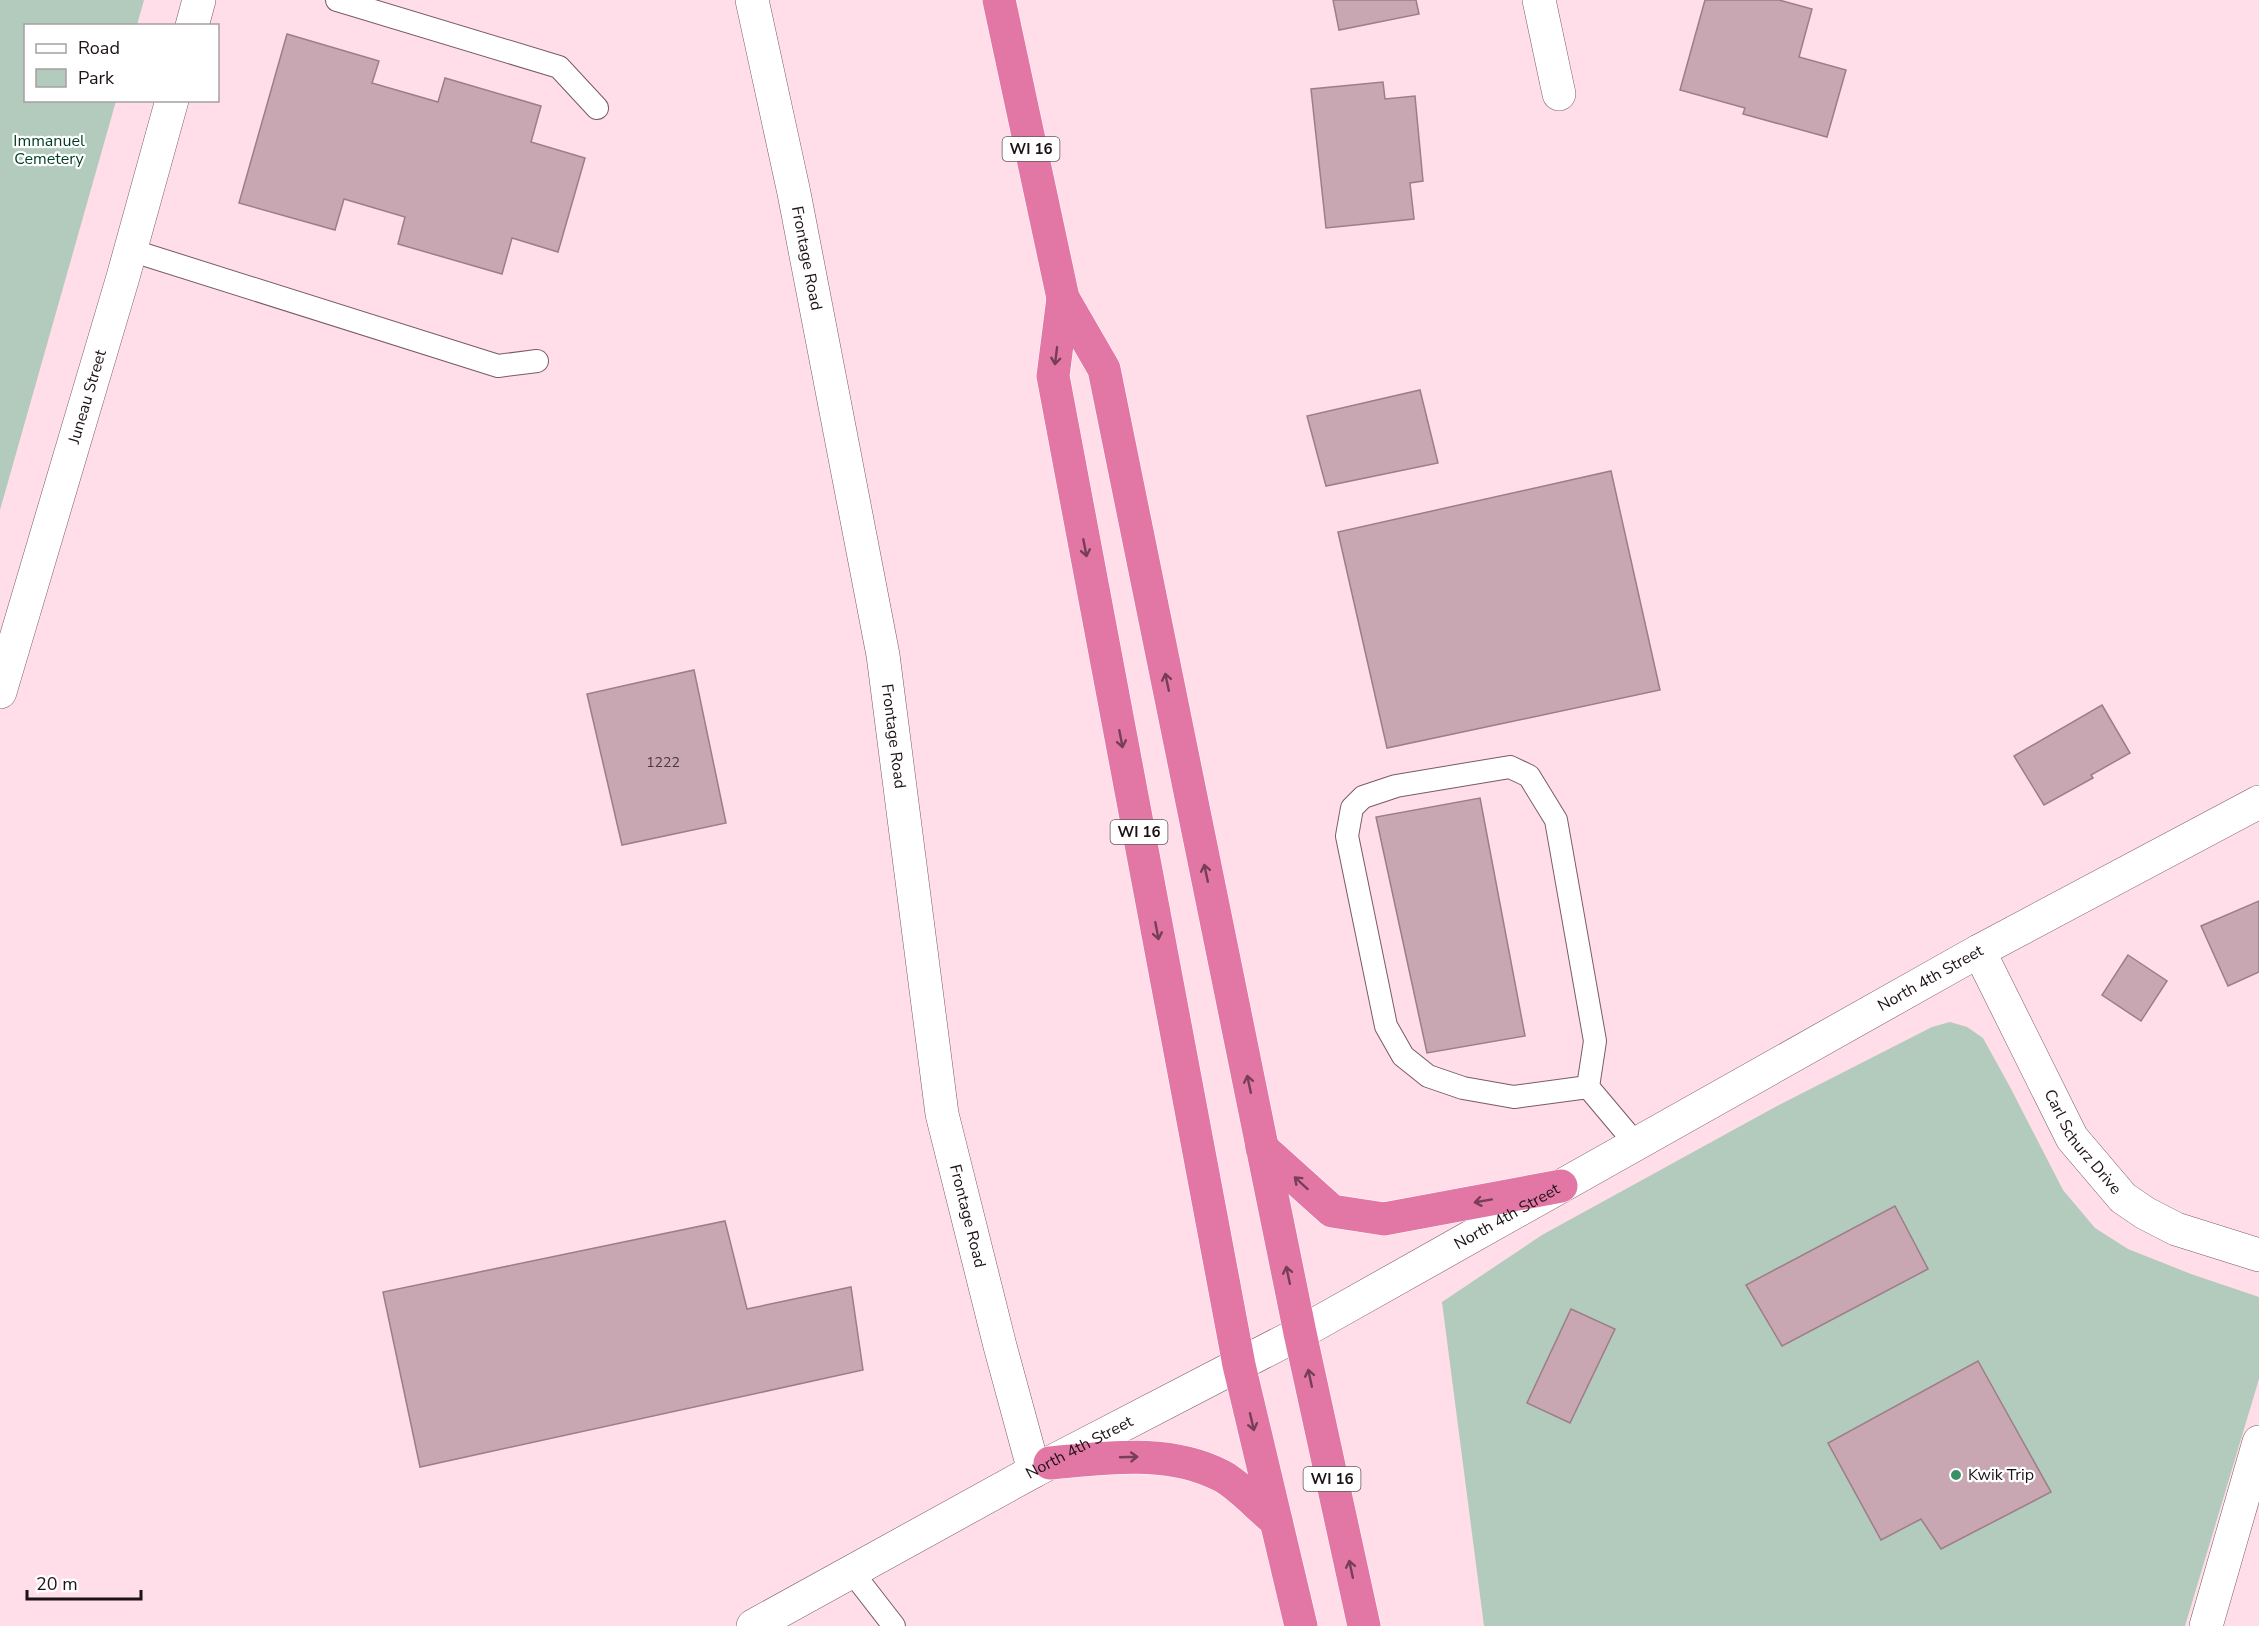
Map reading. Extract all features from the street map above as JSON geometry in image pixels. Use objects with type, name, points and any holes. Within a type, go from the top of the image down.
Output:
[{"type":"highway","name":"WI 16","points":[[999,0],[1063,298],[1104,369],[1300,1333],[1364,1626]]},
{"type":"highway","name":"WI 16","points":[[1063,298],[1053,376],[1239,1365],[1300,1626]]},
{"type":"highway","points":[[1262,1148],[1332,1211],[1384,1219],[1561,1186]]},
{"type":"highway","points":[[1042,1467],[1135,1456],[1182,1461],[1223,1477],[1276,1521]]},
{"type":"street","points":[[193,24],[199,0]]},
{"type":"street","name":"Frontage Road","points":[[752,0],[794,193],[883,655],[942,1114],[1000,1346],[1042,1467]]},
{"type":"street","points":[[1539,0],[1559,94]]},
{"type":"street","name":"Juneau Street","points":[[0,692],[171,102]]},
{"type":"street","name":"North 4th Street","points":[[753,1626],[1042,1467],[1300,1333],[1979,951],[2259,802]]},
{"type":"street","name":"Carl Schurz Drive","points":[[1979,951],[2072,1138],[2123,1198],[2145,1213],[2176,1229],[2259,1255]]},
{"type":"street","points":[[2206,1626],[2259,1442]]},
{"type":"lane","points":[[338,0],[559,67],[597,108]]},
{"type":"lane","points":[[130,250],[498,366],[537,361]]},
{"type":"lane","points":[[1588,1087],[1514,1097],[1483,1092],[1428,1076],[1403,1056],[1386,1026],[1347,836],[1352,808],[1363,797],[1396,786],[1510,767],[1529,776],[1556,820],[1596,1041],[1588,1087],[1636,1144]]},
{"type":"lane","points":[[852,1572],[894,1626]]},
{"type":"green space","name":"Immanuel Cemetery","points":[[0,0],[144,0],[137,24],[24,24],[24,102],[116,102],[0,510]]},
{"type":"green space","points":[[1950,1022],[1967,1027],[1983,1038],[2063,1190],[2095,1228],[2128,1249],[2259,1297],[2259,1379],[2185,1626],[1484,1626],[1442,1302],[1542,1235],[1777,1106],[1932,1027]]},
{"type":"building","points":[[1333,0],[1416,0],[1419,14],[1339,30]]},
{"type":"building","points":[[1705,0],[1779,0],[1812,9],[1799,57],[1846,70],[1827,137],[1743,114],[1745,108],[1680,90]]},
{"type":"building","points":[[287,34],[379,61],[372,83],[438,102],[445,78],[541,106],[531,142],[585,158],[558,252],[512,238],[502,274],[398,244],[405,217],[344,199],[335,230],[239,203]]},
{"type":"building","points":[[1383,82],[1385,99],[1415,96],[1423,181],[1410,183],[1414,219],[1326,228],[1311,89]]},
{"type":"building","points":[[1420,390],[1438,463],[1326,486],[1307,416]]},
{"type":"building","points":[[1611,471],[1660,690],[1387,748],[1338,532]]},
{"type":"building","points":[[694,670],[726,823],[622,845],[587,694]]},
{"type":"building","points":[[2102,705],[2130,753],[2091,775],[2093,778],[2044,805],[2014,756]]},
{"type":"building","points":[[1480,798],[1525,1036],[1427,1053],[1376,817]]},
{"type":"building","points":[[2259,901],[2259,972],[2228,986],[2201,926]]},
{"type":"building","points":[[2128,955],[2167,981],[2141,1021],[2102,995]]},
{"type":"building","points":[[1895,1206],[1928,1269],[1782,1346],[1746,1285]]},
{"type":"building","points":[[725,1221],[747,1309],[851,1287],[863,1370],[420,1467],[383,1292]]},
{"type":"building","points":[[1571,1309],[1615,1329],[1570,1423],[1527,1403]]},
{"type":"building","points":[[1978,1361],[2051,1492],[1941,1549],[1921,1519],[1881,1540],[1828,1443]]},
{"type":"place","name":"Kwik Trip","points":[[1956,1475]]}]
